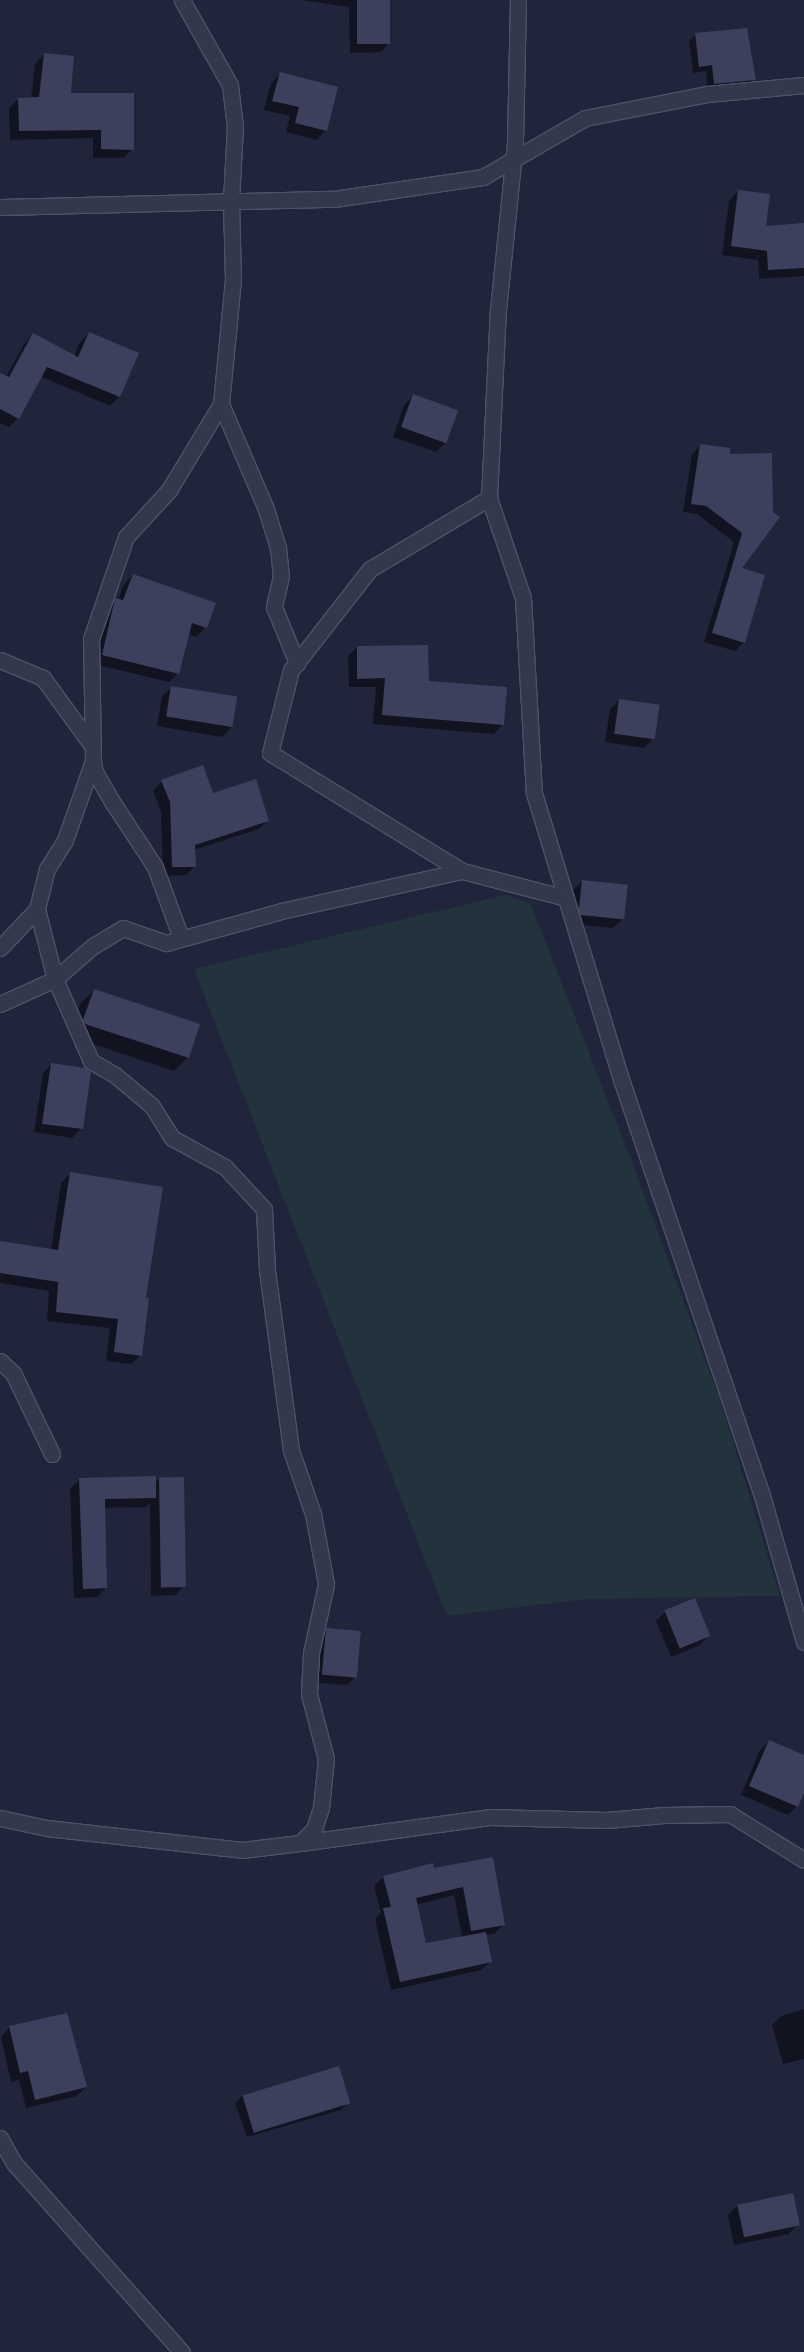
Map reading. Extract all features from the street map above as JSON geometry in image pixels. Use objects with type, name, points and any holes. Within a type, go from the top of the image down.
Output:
[{"type":"street","points":[[180,938],[154,867],[95,772],[91,744],[91,639],[126,537],[169,490],[221,404],[233,279],[231,200],[235,127],[230,85],[182,0]]},
{"type":"street","points":[[518,0],[512,161],[498,310],[488,498],[523,598],[534,793],[622,1082],[761,1492],[804,1642]]},
{"type":"street","points":[[0,207],[334,199],[483,177],[585,118],[707,94],[804,85]]},
{"type":"street","points":[[221,404],[266,509],[278,548],[281,576],[274,607],[297,663]]},
{"type":"street","points":[[488,498],[370,568],[291,670],[270,753],[462,871],[566,898]]},
{"type":"street","points":[[0,660],[43,678],[91,744]]},
{"type":"street","points":[[93,761],[65,840],[47,869],[37,909],[55,979],[91,1061],[116,1075],[151,1105],[172,1138],[225,1167],[264,1210],[267,1269],[291,1450],[313,1514],[326,1584],[311,1654],[309,1694],[326,1759],[321,1808],[314,1829],[300,1843]]},
{"type":"street","points":[[4,1000],[55,979],[93,946],[122,928],[166,943],[281,910],[462,871]]},
{"type":"street","points":[[1,948],[37,909]]},
{"type":"street","points":[[0,1361],[13,1373],[52,1454]]},
{"type":"street","points":[[0,1818],[47,1828],[242,1850],[488,1816],[607,1820],[664,1815],[730,1814],[804,1860]]},
{"type":"street","points":[[0,2138],[14,2163],[182,2352]]},
{"type":"shaded area","points":[[505,895],[530,903],[632,1162],[720,1400],[780,1596],[586,1599],[447,1616],[194,969]]},
{"type":"building","points":[[357,0],[390,0],[390,44],[357,44]]},
{"type":"building","points":[[747,28],[756,80],[714,84],[712,65],[699,67],[695,33]]},
{"type":"building","points":[[44,53],[74,56],[71,93],[134,93],[134,150],[101,149],[101,130],[19,131],[18,98],[39,97]]},
{"type":"building","points":[[280,72],[338,87],[327,131],[295,123],[299,107],[272,101]]},
{"type":"building","points":[[738,190],[770,194],[766,226],[804,223],[804,268],[768,270],[767,251],[731,246]]},
{"type":"building","points":[[89,332],[139,353],[120,397],[47,367],[19,419],[0,409],[0,373],[9,377],[33,333],[78,357]]},
{"type":"building","points":[[413,394],[458,410],[446,443],[401,427]]},
{"type":"building","points":[[700,444],[730,448],[730,454],[772,453],[773,512],[780,517],[742,568],[765,575],[745,643],[712,633],[742,533],[706,506],[691,504]]},
{"type":"building","points":[[133,574],[216,603],[207,628],[192,623],[179,674],[102,655],[115,598],[123,600]]},
{"type":"building","points":[[428,645],[429,681],[507,687],[504,725],[382,715],[385,678],[357,679],[357,646]]},
{"type":"building","points":[[171,686],[237,696],[232,727],[166,717]]},
{"type":"building","points":[[619,699],[660,705],[655,739],[614,734]]},
{"type":"building","points":[[203,765],[213,793],[256,779],[269,821],[195,845],[196,867],[172,867],[170,802],[161,780]]},
{"type":"building","points":[[582,880],[628,885],[624,920],[578,915]]},
{"type":"building","points":[[94,989],[200,1024],[189,1058],[85,1024],[83,1020]]},
{"type":"building","points":[[51,1063],[85,1068],[91,1072],[83,1129],[42,1124]]},
{"type":"building","points":[[70,1172],[163,1187],[146,1298],[149,1298],[142,1356],[114,1352],[118,1319],[56,1312],[58,1282],[0,1273],[0,1241],[58,1250]]},
{"type":"building","points":[[156,1476],[156,1498],[105,1499],[107,1588],[83,1589],[79,1478]]},
{"type":"building","points":[[159,1477],[184,1477],[186,1587],[161,1587]]},
{"type":"building","points":[[695,1598],[710,1636],[680,1648],[664,1610]]},
{"type":"building","points":[[326,1628],[361,1631],[357,1678],[322,1675]]},
{"type":"building","points":[[769,1740],[804,1755],[804,1793],[798,1807],[749,1786]]},
{"type":"building","points":[[493,1857],[505,1925],[471,1931],[463,1887],[416,1898],[426,1943],[486,1932],[492,1962],[400,1982],[383,1908],[391,1907],[383,1876],[433,1863],[434,1868]]},
{"type":"building","points":[[67,2013],[87,2087],[35,2100],[28,2071],[20,2073],[9,2026]]},
{"type":"building","points":[[339,2066],[350,2103],[254,2133],[242,2096]]},
{"type":"building","points":[[793,2193],[800,2225],[744,2237],[737,2205]]}]
